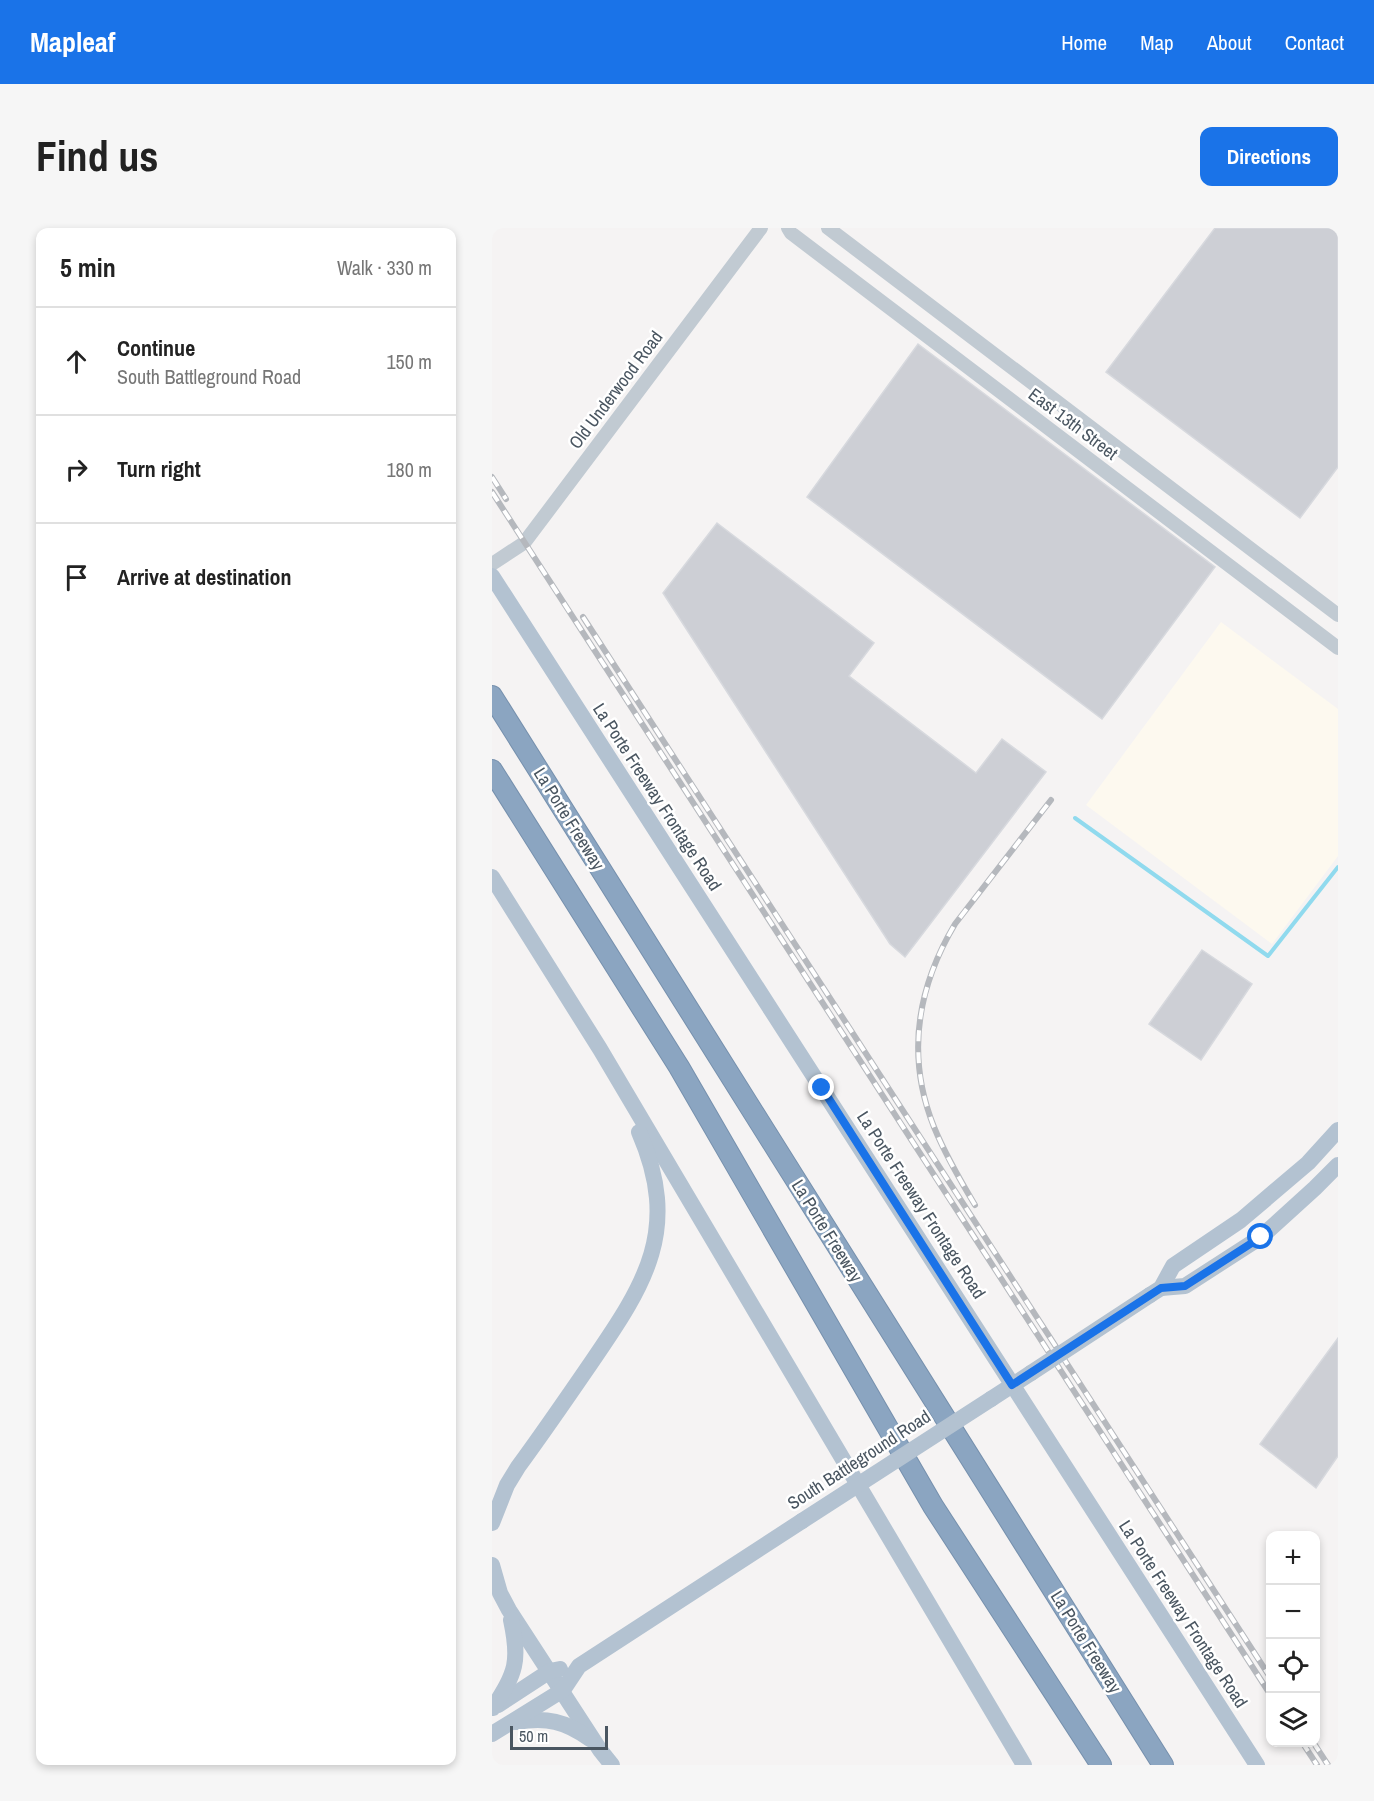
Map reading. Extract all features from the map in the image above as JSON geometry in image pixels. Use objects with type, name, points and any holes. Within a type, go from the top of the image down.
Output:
[{"type":"highway","name":"La Porte Freeway","points":[[492,696],[1163,1765]]},
{"type":"highway","points":[[492,770],[679,1067],[933,1506],[1101,1765]]},
{"type":"main road","name":"La Porte Freeway Frontage Road","points":[[492,576],[1257,1765]]},
{"type":"main road","points":[[492,876],[600,1049],[1024,1765]]},
{"type":"main road","points":[[492,1523],[500,1500],[518,1467],[625,1313],[643,1278],[653,1248],[658,1210],[653,1171],[641,1136],[600,1049]]},
{"type":"main road","name":"South Battleground Road","points":[[550,1671],[579,1666],[1155,1291],[1173,1266],[1241,1221],[1308,1163],[1338,1130]]},
{"type":"main road","name":"South Battleground Road","points":[[1155,1291],[1185,1286],[1261,1237],[1338,1165]]},
{"type":"main road","points":[[492,1565],[500,1593],[509,1610],[612,1765]]},
{"type":"main road","points":[[493,1708],[507,1686],[514,1665],[516,1643],[509,1610]]},
{"type":"main road","name":"South Battleground Road","points":[[563,1690],[579,1666]]},
{"type":"main road","points":[[493,1708],[550,1671]]},
{"type":"main road","points":[[492,1734],[563,1690]]},
{"type":"main road","points":[[509,1724],[530,1720],[558,1722],[577,1730],[595,1742]]},
{"type":"street","name":"Old Underwood Road","points":[[492,564],[524,543],[760,228]]},
{"type":"street","name":"East 13th Street","points":[[788,228],[791,233],[1338,648]]},
{"type":"street","name":"East 13th Street","points":[[828,228],[1338,615]]},
{"type":"street","points":[[1012,400],[1028,380]]},
{"type":"street","points":[[1304,622],[1321,602]]},
{"type":"shaded area","points":[[1221,622],[1338,709],[1338,856],[1272,944],[1086,805]]},
{"type":"building","points":[[1215,228],[1338,228],[1338,467],[1300,518],[1106,372]]},
{"type":"building","points":[[918,344],[1215,567],[1102,719],[807,497]]},
{"type":"building","points":[[717,523],[874,643],[849,676],[976,773],[1002,739],[1046,772],[905,957],[890,944],[663,593]]},
{"type":"building","points":[[1202,950],[1252,984],[1201,1060],[1149,1024]]},
{"type":"building","points":[[1338,1338],[1338,1456],[1316,1488],[1260,1444]]},
{"type":"waterway","points":[[1075,818],[1268,956],[1338,867]]},
{"type":"railway","points":[[492,477],[506,499]]},
{"type":"railway","points":[[492,492],[1269,1693]]},
{"type":"railway","points":[[583,617],[1266,1671]]},
{"type":"railway","points":[[975,1205],[943,1147],[925,1101],[918,1049],[924,998],[942,948],[955,924],[1051,800]]},
{"type":"railway","points":[[1305,1747],[1317,1765]]},
{"type":"railway","points":[[1316,1747],[1328,1765]]},
{"type":"route","points":[[822,1088],[1012,1385],[1161,1288],[1185,1286],[1261,1237]]}]
